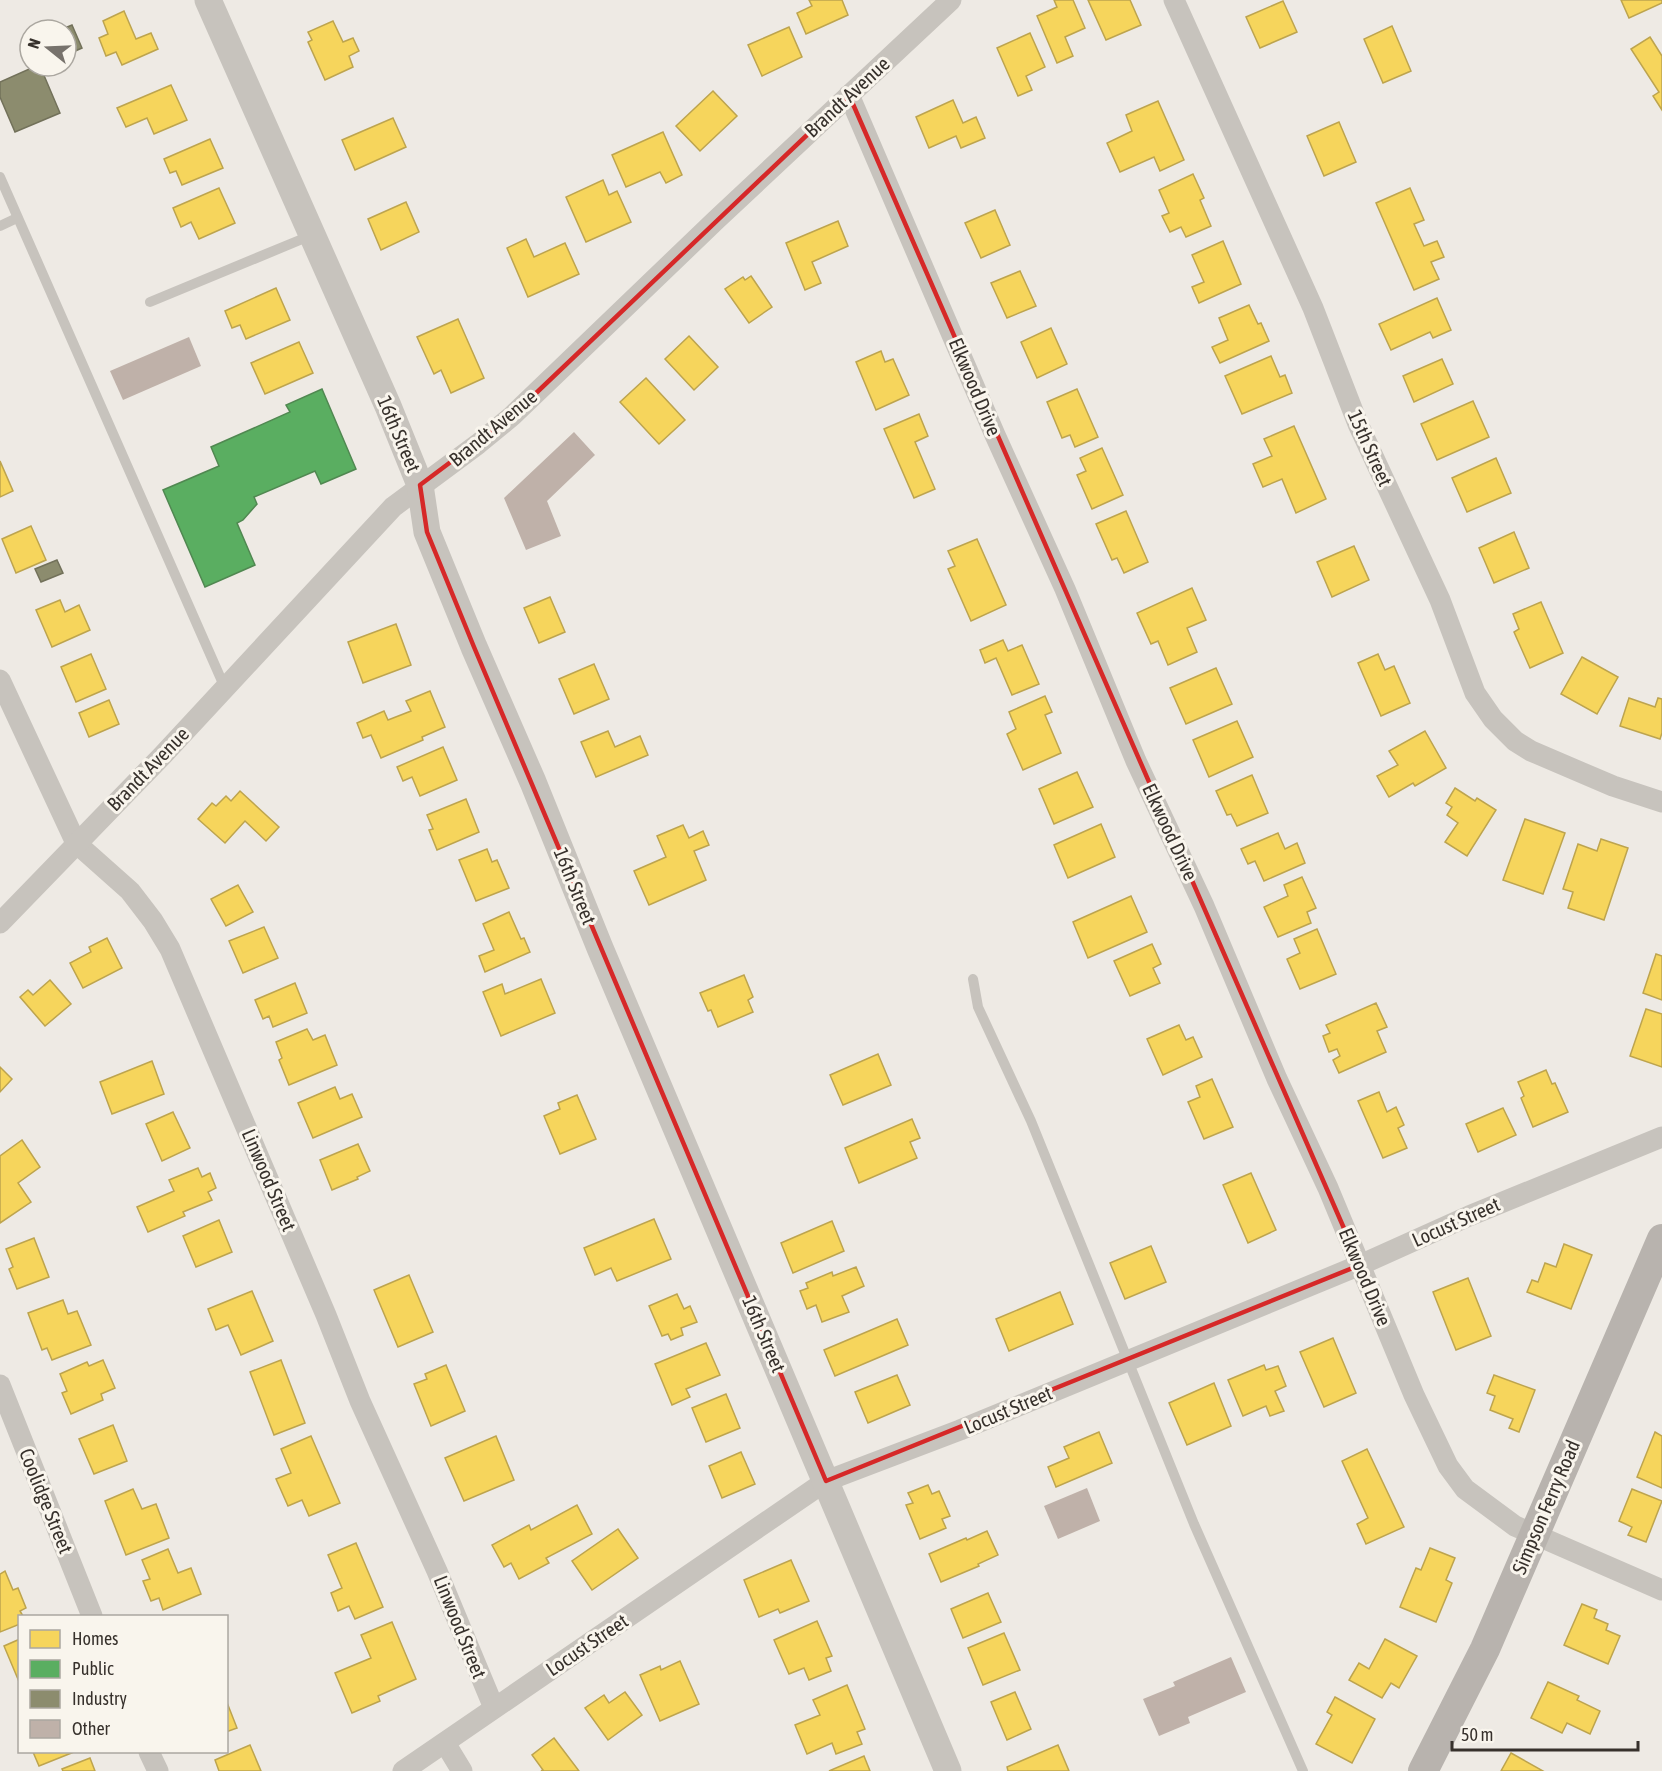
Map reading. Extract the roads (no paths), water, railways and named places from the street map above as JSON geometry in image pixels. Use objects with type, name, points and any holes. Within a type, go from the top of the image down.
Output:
[{"type":"main road","name":"Simpson Ferry Road","points":[[1423,1771],[1485,1649],[1662,1239]]},
{"type":"street","name":"16th Street","points":[[208,0],[388,406],[420,485],[427,532],[461,616],[948,1771]]},
{"type":"street","name":"Brandt Avenue","points":[[0,923],[225,688],[393,507],[512,416],[951,0]]},
{"type":"street","name":"15th Street","points":[[1174,0],[1313,308],[1358,424],[1431,581],[1475,693],[1493,719],[1515,741],[1531,751],[1613,786],[1662,802]]},
{"type":"street","name":"Elkwood Drive","points":[[849,95],[995,435],[1065,589],[1136,761],[1204,906],[1277,1079],[1328,1188],[1414,1395],[1449,1466],[1465,1489],[1498,1515],[1534,1535],[1662,1590]]},
{"type":"street","name":"Linwood Street","points":[[0,680],[76,843],[130,891],[153,921],[170,949],[312,1282],[360,1401],[437,1571],[494,1708]]},
{"type":"street","name":"Locust Street","points":[[403,1771],[826,1481],[960,1430],[1360,1265],[1469,1216],[1662,1137]]},
{"type":"street","name":"Coolidge Street","points":[[0,1385],[6,1420],[91,1615]]},
{"type":"street","points":[[444,1743],[462,1771]]},
{"type":"street","points":[[149,1753],[158,1771]]},
{"type":"lane","points":[[0,177],[225,688]]},
{"type":"lane","points":[[0,226],[18,218]]},
{"type":"lane","points":[[150,302],[312,235]]},
{"type":"lane","points":[[973,979],[978,1007],[1031,1121],[1194,1524],[1303,1771]]}]
